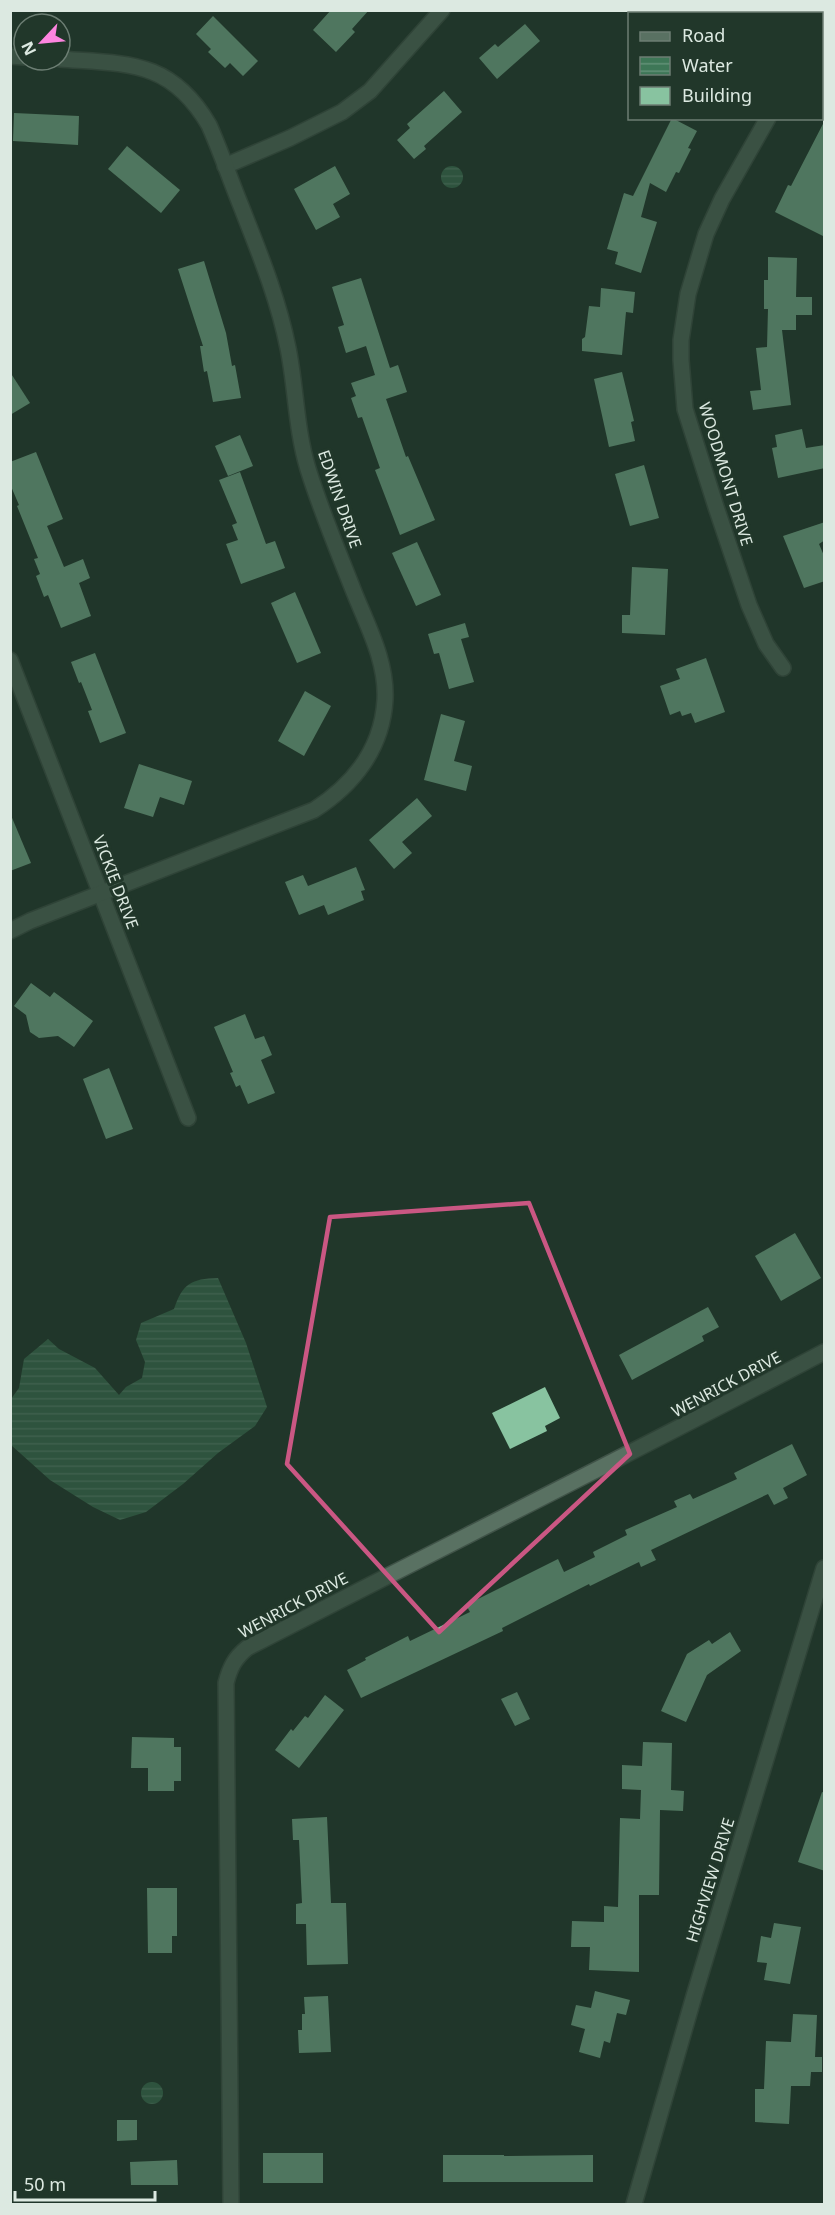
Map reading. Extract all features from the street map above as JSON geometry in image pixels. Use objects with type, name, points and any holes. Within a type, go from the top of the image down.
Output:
[{"type":"street","points":[[225,166],[290,138],[342,112],[370,92],[442,10]]},
{"type":"street","name":"EDWIN DRIVE","points":[[10,931],[101,892],[314,810],[335,797],[355,778],[370,755],[383,716],[385,686],[380,657],[320,507],[305,456],[280,312],[215,139],[201,111],[171,81],[151,70],[135,66],[72,60]]},
{"type":"street","name":"WOODMONT DRIVE","points":[[767,120],[722,199],[706,234],[688,294],[681,340],[681,360],[686,409],[716,507],[749,605],[765,644],[783,668]]},
{"type":"street","name":"VICKIE DRIVE","points":[[10,660],[188,1118]]},
{"type":"street","name":"WENRICK DRIVE","points":[[231,2205],[226,1683],[229,1670],[236,1657],[247,1648],[433,1552],[823,1356]]},
{"type":"street","name":"HIGHVIEW DRIVE","points":[[634,2205],[694,1996],[825,1568]]},
{"type":"highlighted area","points":[[529,1203],[630,1454],[439,1632],[287,1464],[330,1217]]},
{"type":"water","points":[[452,166],[462,173],[463,177],[456,187],[452,188],[442,181],[441,177],[448,167]]},
{"type":"water","points":[[218,1278],[246,1343],[267,1407],[255,1426],[146,1512],[120,1520],[93,1507],[50,1480],[11,1445],[11,1399],[19,1388],[24,1359],[48,1339],[59,1349],[95,1368],[119,1395],[126,1387],[142,1378],[145,1362],[136,1340],[141,1323],[174,1309],[181,1293],[189,1284]]},
{"type":"water","points":[[152,2082],[160,2085],[163,2093],[160,2101],[152,2104],[144,2101],[141,2093],[144,2085]]},
{"type":"building","points":[[331,10],[369,10],[352,29],[355,32],[336,52],[313,30]]},
{"type":"building","points":[[213,16],[258,61],[243,76],[230,63],[225,68],[208,52],[211,49],[196,34]]},
{"type":"building","points":[[525,24],[540,41],[497,79],[479,58],[495,44],[498,47]]},
{"type":"building","points":[[444,91],[462,112],[424,146],[426,149],[414,159],[397,140],[410,128],[407,124]]},
{"type":"building","points":[[14,113],[79,116],[78,145],[13,141]]},
{"type":"building","points":[[671,120],[676,120],[697,131],[679,173],[676,172],[666,192],[650,183],[641,217],[657,222],[641,273],[615,264],[618,252],[607,249],[624,193],[633,196]]},
{"type":"building","points":[[825,120],[825,237],[775,212]]},
{"type":"building","points":[[127,146],[180,190],[161,213],[108,169]]},
{"type":"building","points":[[335,166],[350,194],[333,204],[340,217],[316,230],[294,189]]},
{"type":"building","points":[[768,257],[797,258],[796,297],[812,297],[812,315],[796,315],[796,330],[782,330],[791,405],[753,410],[750,391],[761,390],[756,348],[767,347],[768,309],[764,309],[764,280],[768,280]]},
{"type":"building","points":[[204,261],[226,333],[232,366],[235,365],[241,398],[213,402],[207,371],[204,372],[200,346],[203,346],[178,269]]},
{"type":"building","points":[[361,278],[390,368],[398,365],[407,392],[386,399],[406,457],[408,456],[435,520],[400,535],[375,470],[380,468],[362,417],[358,418],[351,398],[356,396],[351,383],[375,375],[366,346],[346,353],[338,327],[344,325],[332,287]]},
{"type":"building","points":[[601,288],[635,292],[633,313],[626,312],[622,355],[582,351],[582,339],[585,337],[589,306],[600,307]]},
{"type":"building","points":[[10,372],[30,403],[10,415]]},
{"type":"building","points":[[622,372],[634,421],[631,422],[635,441],[609,447],[594,379]]},
{"type":"building","points":[[802,429],[806,448],[825,445],[825,468],[778,478],[772,448],[777,447],[775,435]]},
{"type":"building","points":[[240,435],[253,466],[228,476],[215,446]]},
{"type":"building","points":[[36,452],[63,519],[47,526],[64,567],[83,559],[90,578],[79,583],[91,616],[61,628],[48,595],[44,597],[36,576],[40,574],[34,559],[38,558],[10,484],[10,462]]},
{"type":"building","points":[[644,465],[659,518],[630,526],[615,474]]},
{"type":"building","points":[[240,472],[266,544],[275,541],[285,568],[241,584],[226,544],[238,540],[232,525],[237,523],[219,480]]},
{"type":"building","points":[[825,522],[825,540],[819,544],[825,558],[825,581],[804,588],[783,536]]},
{"type":"building","points":[[417,542],[441,595],[416,606],[392,553]]},
{"type":"building","points":[[632,567],[668,569],[665,635],[622,633],[622,615],[630,615]]},
{"type":"building","points":[[295,592],[321,653],[297,663],[271,603]]},
{"type":"building","points":[[465,623],[469,637],[461,639],[474,682],[449,689],[439,653],[434,654],[428,634]]},
{"type":"building","points":[[95,653],[126,733],[100,743],[88,711],[92,710],[71,662]]},
{"type":"building","points":[[706,658],[725,712],[695,723],[691,713],[682,716],[680,711],[670,715],[660,686],[680,679],[676,669]]},
{"type":"building","points":[[305,691],[331,706],[304,756],[278,741]]},
{"type":"building","points":[[441,714],[465,721],[454,761],[472,766],[466,791],[424,780]]},
{"type":"building","points":[[139,764],[192,781],[184,805],[160,797],[153,817],[124,808]]},
{"type":"building","points":[[417,798],[432,816],[402,842],[412,853],[394,869],[369,840]]},
{"type":"building","points":[[10,813],[31,863],[10,871]]},
{"type":"building","points":[[356,867],[365,890],[361,891],[364,900],[328,915],[324,905],[299,915],[285,882],[303,875],[308,886]]},
{"type":"building","points":[[31,983],[50,997],[54,992],[93,1021],[74,1047],[58,1036],[39,1038],[30,1032],[26,1015],[14,1006]]},
{"type":"building","points":[[245,1014],[255,1039],[264,1036],[272,1055],[261,1060],[275,1093],[248,1104],[240,1085],[236,1087],[230,1073],[233,1072],[214,1027]]},
{"type":"building","points":[[109,1068],[133,1129],[106,1139],[83,1079]]},
{"type":"building","points":[[795,1233],[821,1278],[781,1301],[755,1256]]},
{"type":"building","points":[[708,1307],[719,1327],[702,1336],[704,1341],[632,1380],[619,1355]]},
{"type":"building","points":[[545,1387],[560,1418],[545,1426],[547,1431],[510,1449],[492,1413]]},
{"type":"building","points":[[792,1444],[807,1475],[783,1488],[788,1498],[774,1505],[768,1494],[651,1550],[656,1560],[641,1567],[639,1562],[590,1586],[589,1584],[502,1628],[503,1631],[361,1698],[347,1670],[366,1660],[365,1658],[408,1636],[410,1641],[470,1612],[466,1605],[558,1559],[564,1572],[595,1557],[593,1552],[627,1535],[625,1530],[677,1507],[674,1501],[690,1494],[693,1499],[737,1479],[734,1473]]},
{"type":"building","points":[[730,1632],[741,1651],[707,1675],[686,1722],[661,1711],[687,1654],[709,1640],[712,1644]]},
{"type":"building","points":[[517,1692],[530,1719],[515,1726],[501,1699]]},
{"type":"building","points":[[325,1695],[344,1710],[299,1768],[275,1750],[291,1729],[293,1731],[305,1716],[308,1718]]},
{"type":"building","points":[[132,1737],[174,1738],[174,1747],[181,1747],[181,1781],[174,1781],[174,1791],[148,1791],[148,1768],[131,1768]]},
{"type":"building","points":[[643,1742],[672,1743],[671,1790],[684,1791],[683,1811],[660,1810],[659,1895],[639,1895],[639,1972],[589,1970],[590,1947],[571,1947],[572,1921],[604,1922],[604,1906],[618,1907],[620,1818],[640,1819],[641,1790],[622,1789],[622,1765],[642,1766]]},
{"type":"building","points":[[822,1792],[825,1793],[825,1871],[798,1862]]},
{"type":"building","points":[[327,1817],[331,1903],[346,1903],[348,1964],[307,1965],[306,1924],[296,1924],[296,1904],[302,1903],[299,1840],[293,1840],[292,1819]]},
{"type":"building","points":[[147,1888],[177,1888],[177,1936],[172,1936],[172,1953],[148,1953]]},
{"type":"building","points":[[774,1923],[801,1927],[790,1984],[764,1980],[767,1963],[757,1962],[761,1936],[771,1938]]},
{"type":"building","points":[[595,1991],[630,2000],[626,2015],[617,2013],[610,2043],[604,2041],[600,2058],[579,2052],[585,2029],[571,2025],[576,2005],[591,2008]]},
{"type":"building","points":[[328,1996],[331,2052],[299,2053],[298,2030],[302,2030],[302,2014],[305,2014],[304,1997]]},
{"type":"building","points":[[793,2014],[817,2015],[815,2057],[822,2057],[822,2072],[811,2072],[810,2086],[791,2086],[789,2124],[755,2122],[755,2089],[764,2089],[766,2041],[791,2042]]},
{"type":"building","points":[[117,2120],[137,2120],[137,2140],[117,2141]]},
{"type":"building","points":[[263,2153],[323,2153],[323,2183],[263,2183]]},
{"type":"building","points":[[443,2155],[593,2155],[593,2182],[443,2182]]},
{"type":"building","points":[[177,2160],[178,2185],[131,2185],[130,2162]]}]
